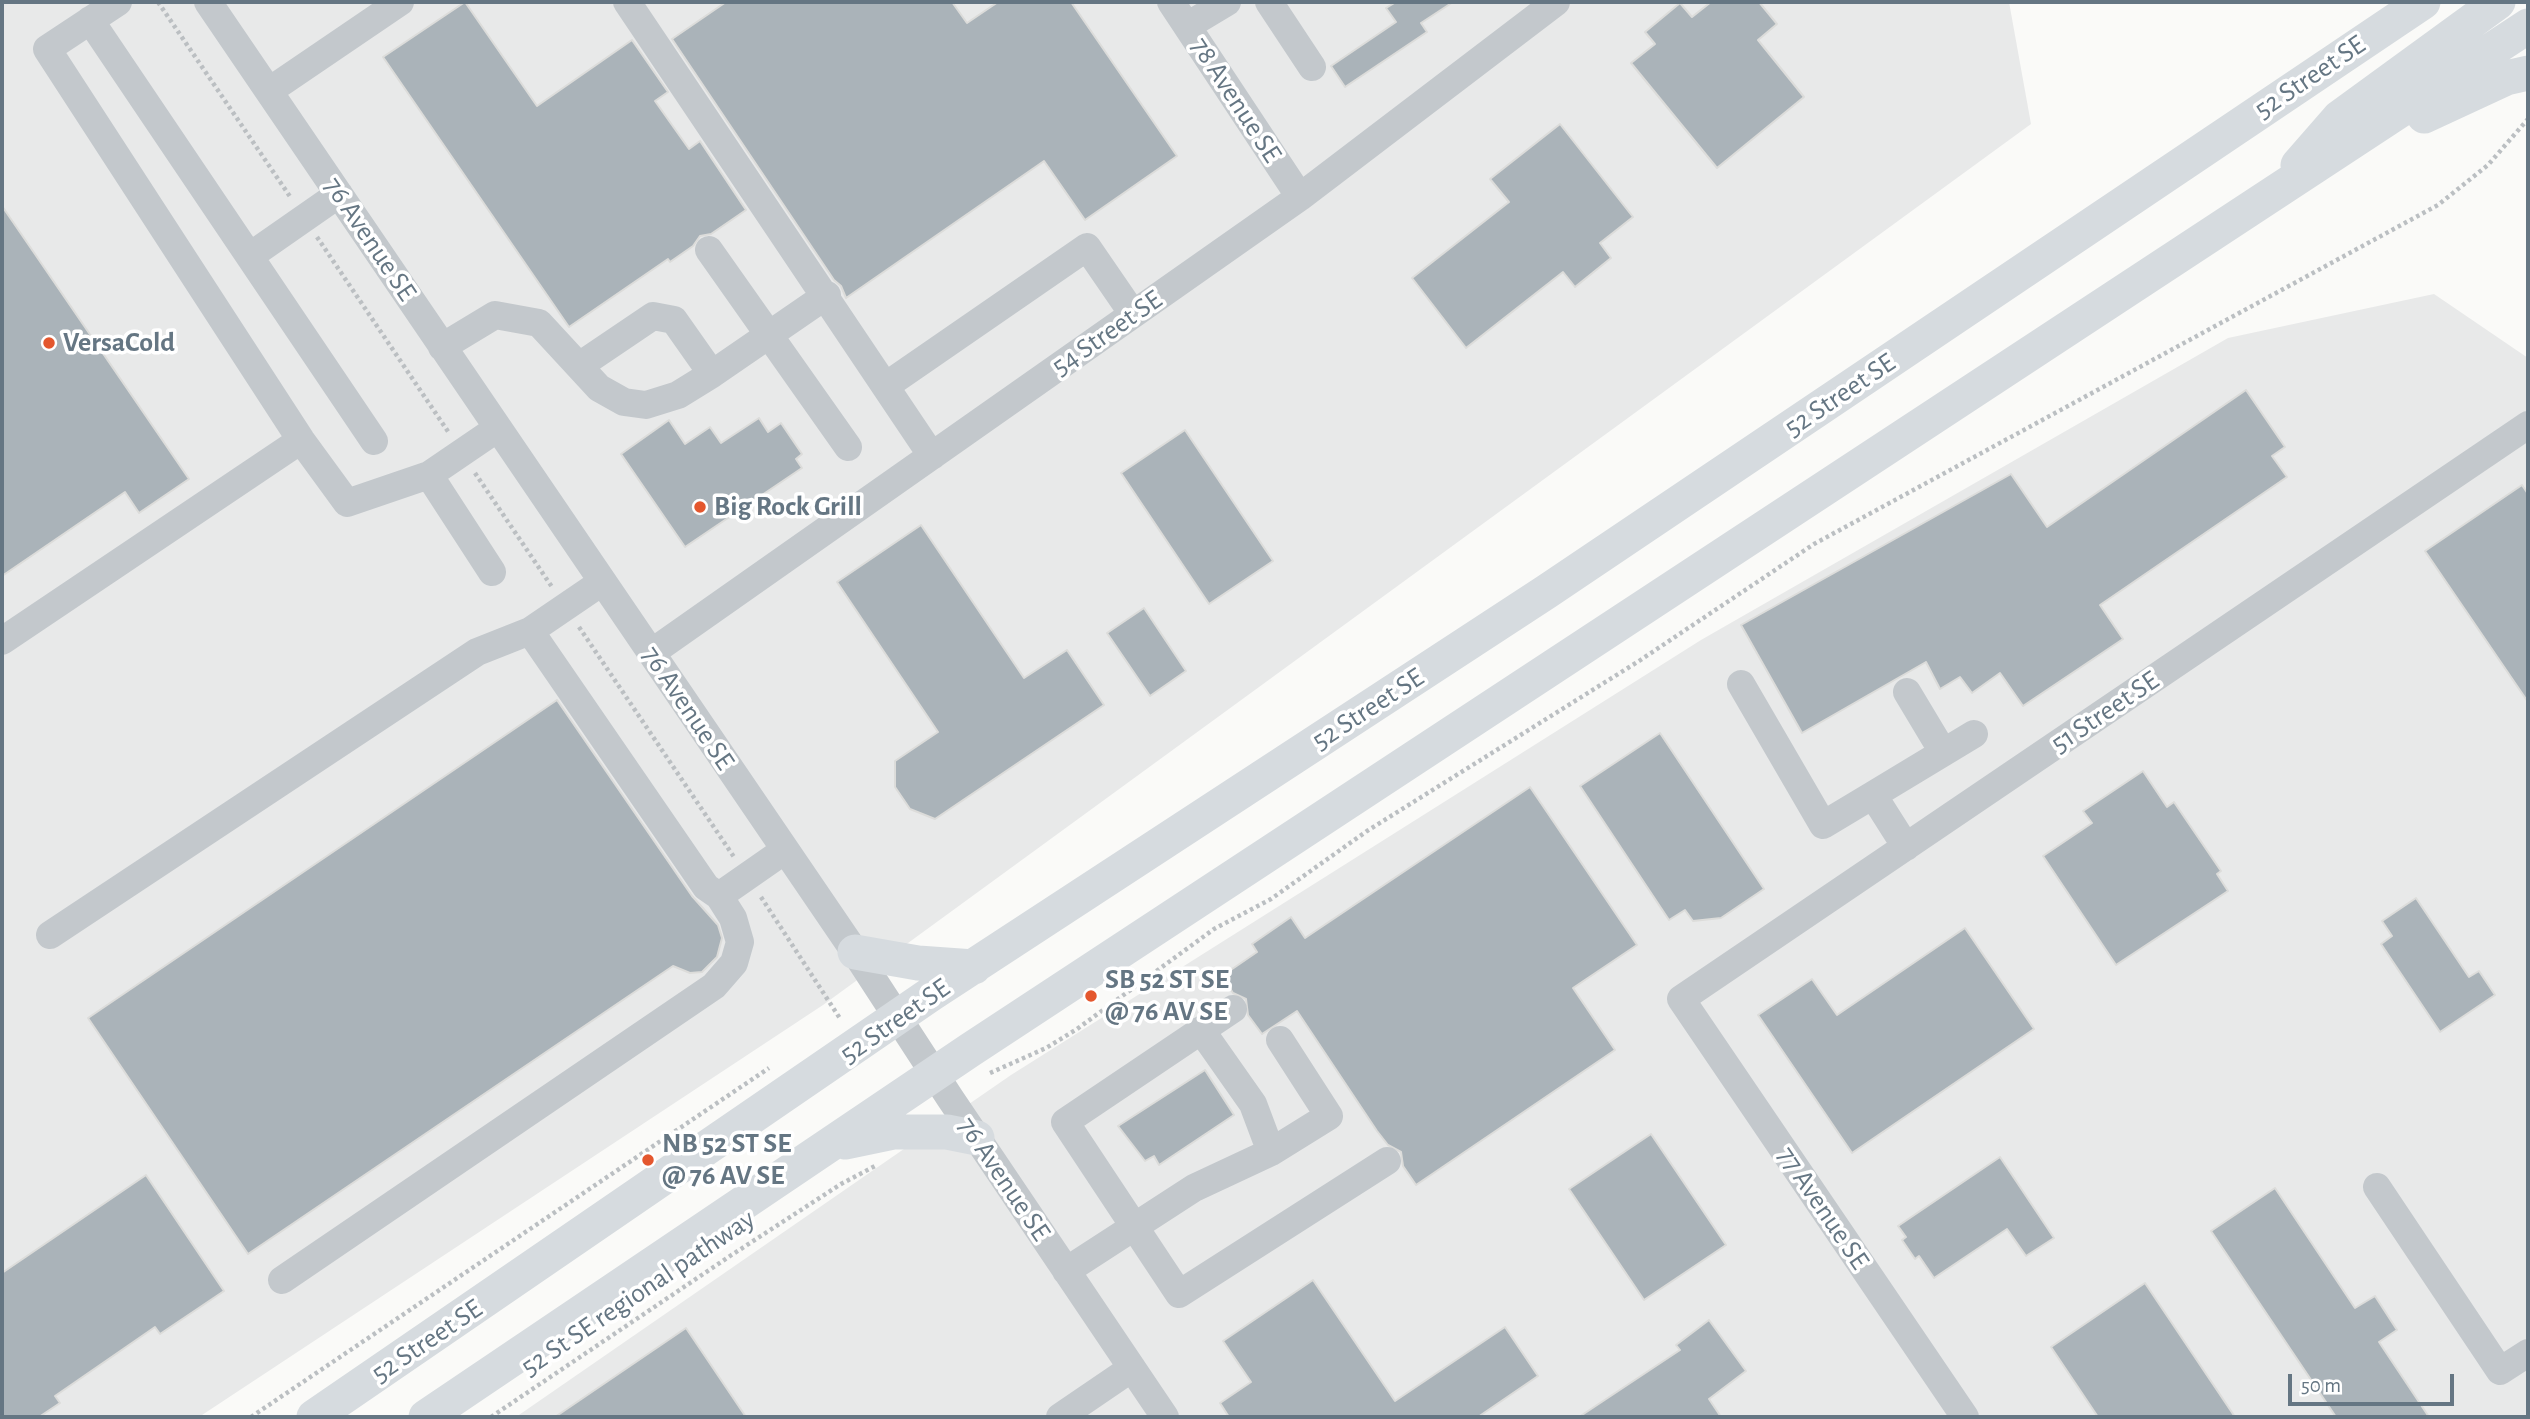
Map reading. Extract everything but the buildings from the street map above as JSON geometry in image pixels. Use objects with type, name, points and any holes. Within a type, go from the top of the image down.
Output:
[{"type":"main road","points":[[2303,81],[2377,2]]},
{"type":"main road","name":"52 Street SE","points":[[314,1417],[897,1018],[1751,455],[2423,2]]},
{"type":"main road","points":[[2268,199],[2339,118],[2498,2]]},
{"type":"main road","points":[[426,1417],[934,1074],[2528,26]]},
{"type":"main road","points":[[2326,161],[2506,78],[2528,73]]},
{"type":"main road","points":[[855,952],[918,963],[974,967]]},
{"type":"main road","points":[[828,1145],[894,1132],[947,1132],[976,1138]]},
{"type":"street","points":[[118,2],[47,49],[302,440],[347,503],[429,475],[498,428]]},
{"type":"street","name":"76 Avenue SE","points":[[208,2],[855,952],[976,1138],[1165,1417]]},
{"type":"street","points":[[269,91],[400,2]]},
{"type":"street","points":[[627,2],[887,385],[932,456]]},
{"type":"street","name":"78 Avenue SE","points":[[1171,2],[1300,197]]},
{"type":"street","points":[[1187,26],[1227,2]]},
{"type":"street","points":[[1269,2],[1312,66]]},
{"type":"street","name":"54 Street SE","points":[[651,653],[1300,197],[1556,2]]},
{"type":"street","points":[[90,20],[374,441]]},
{"type":"street","points":[[250,256],[339,194]]},
{"type":"street","points":[[887,385],[1087,247],[1133,314]]},
{"type":"street","points":[[709,250],[848,447]]},
{"type":"street","points":[[442,347],[495,315],[540,323],[599,387],[624,402],[646,405],[678,395],[827,296]]},
{"type":"street","points":[[579,366],[653,316],[674,320],[712,374]]},
{"type":"street","name":"51 Street SE","points":[[1681,999],[2528,425]]},
{"type":"street","points":[[2,641],[302,440]]},
{"type":"street","points":[[429,475],[492,572]]},
{"type":"street","points":[[50,935],[477,652],[530,631],[602,582]]},
{"type":"street","points":[[282,1280],[714,986],[734,963],[740,942],[733,918],[719,896],[706,887],[530,631]]},
{"type":"street","points":[[1741,684],[1823,825],[1974,734]]},
{"type":"street","points":[[1907,692],[1943,752]]},
{"type":"street","points":[[1873,795],[1906,847]]},
{"type":"street","points":[[719,896],[785,849]]},
{"type":"street","name":"77 Avenue SE","points":[[1681,999],[1965,1417]]},
{"type":"street","points":[[1233,1009],[1065,1122],[1179,1294],[1387,1161]]},
{"type":"street","points":[[1201,1030],[1253,1104],[1271,1152]]},
{"type":"street","points":[[1066,1271],[1194,1188],[1271,1152],[1329,1116],[1280,1040]]},
{"type":"street","points":[[2377,1187],[2500,1371],[2528,1353]]},
{"type":"street","points":[[1060,1417],[1132,1368]]},
{"type":"path","points":[[158,2],[841,1015],[842,1018],[831,1026]]},
{"type":"path","points":[[988,1074],[1046,1048],[1077,1029],[1214,929],[1271,899],[1378,824],[1639,661],[1814,544],[2438,205],[2488,165],[2528,119]]},
{"type":"path","points":[[251,1417],[773,1065]]},
{"type":"path","name":"52 St SE regional pathway","points":[[491,1417],[730,1255],[841,1184],[880,1164]]},
{"type":"shaded area","points":[[2,2],[2009,2],[2031,124],[823,1005],[199,1417],[2,1417]]},
{"type":"shaded area","points":[[2434,294],[2528,358],[2528,1417],[516,1417],[1011,1075],[1701,640],[2228,338]]},
{"type":"place","name":"VersaCold","points":[[49,343]]},
{"type":"place","name":"Big Rock Grill","points":[[700,507]]},
{"type":"place","name":"SB 52 ST SE @ 76 AV SE","points":[[1091,996]]},
{"type":"place","name":"NB 52 ST SE @ 76 AV SE","points":[[648,1160]]}]
